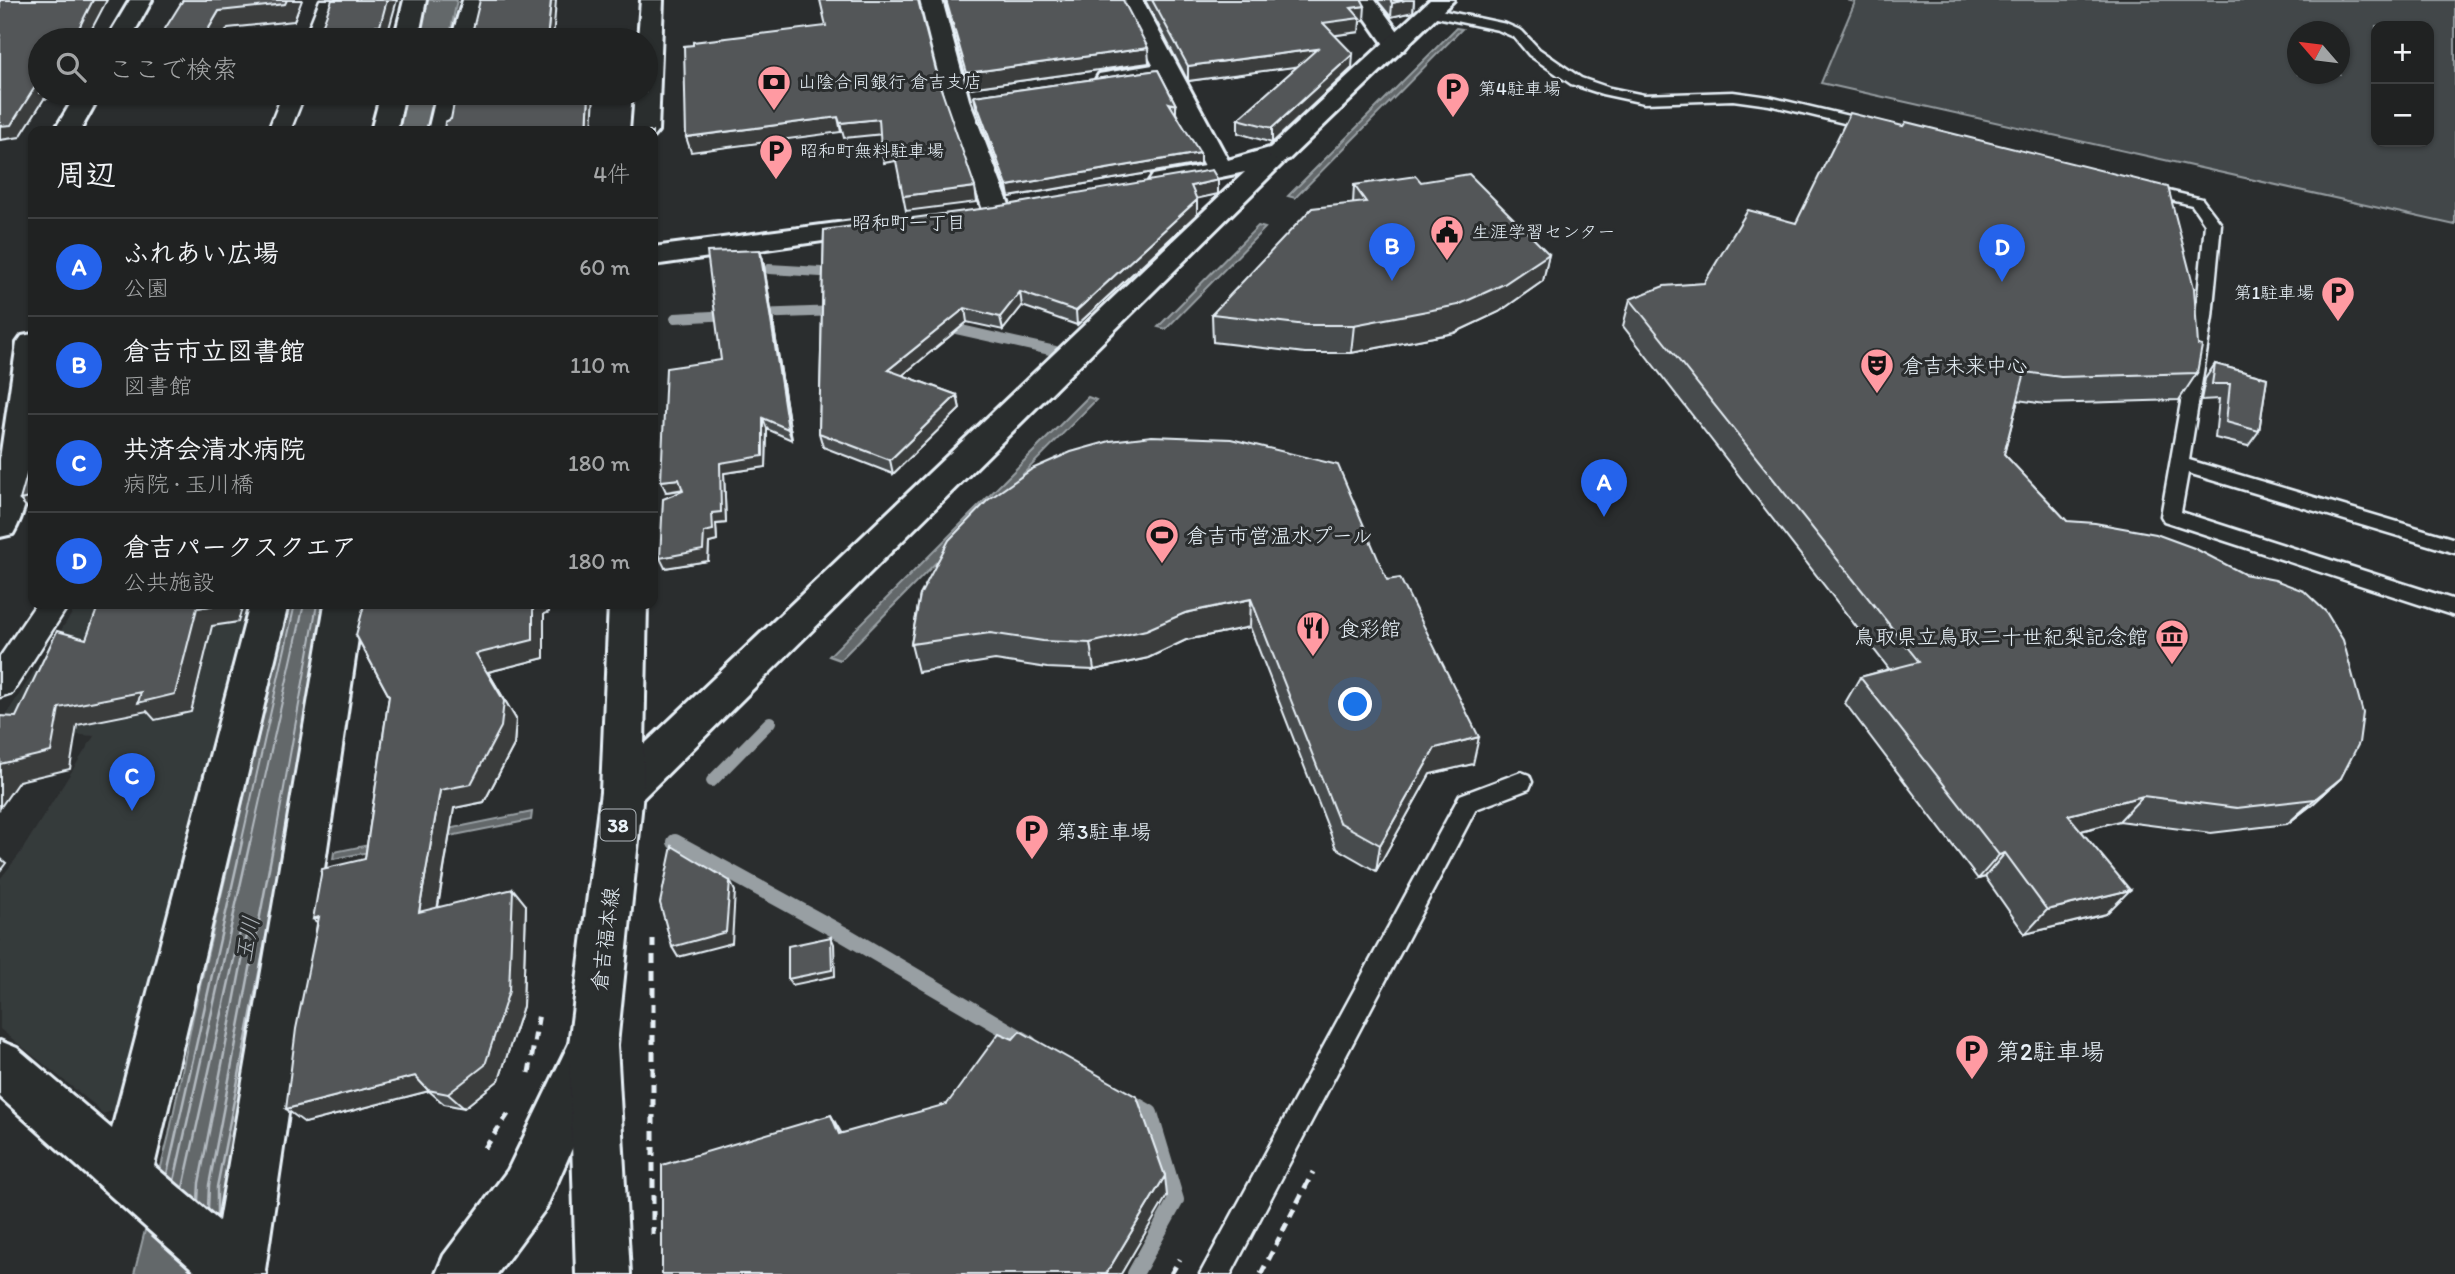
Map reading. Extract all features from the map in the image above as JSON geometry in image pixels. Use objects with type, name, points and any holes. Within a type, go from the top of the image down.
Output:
[{"type":"street","points":[[125,28],[141,0]]},
{"type":"street","points":[[319,28],[330,0]]},
{"type":"street","points":[[409,28],[415,0]]},
{"type":"street","points":[[466,28],[474,0]]},
{"type":"street","points":[[651,28],[652,0]]},
{"type":"street","points":[[1131,0],[1220,171]]},
{"type":"street","points":[[1364,0],[1396,45]]},
{"type":"street","points":[[939,3],[957,100],[996,210]]},
{"type":"street","points":[[622,792],[1280,153],[1437,6]]},
{"type":"street","points":[[1089,81],[1168,70]]},
{"type":"street","points":[[957,100],[983,96]]},
{"type":"street","points":[[70,126],[82,105]]},
{"type":"street","points":[[281,126],[289,105]]},
{"type":"street","points":[[385,126],[390,105]]},
{"type":"street","points":[[442,126],[446,105]]},
{"type":"street","points":[[645,126],[646,105]]},
{"type":"street","points":[[1141,185],[1220,171],[1280,153]]},
{"type":"street","points":[[658,255],[900,223]]},
{"type":"street","points":[[0,525],[15,474],[28,379]]},
{"type":"street","points":[[0,684],[50,609]]},
{"type":"street","points":[[133,1181],[268,609]]},
{"type":"street","points":[[236,1271],[343,609]]},
{"type":"street","name":"倉吉福本線","points":[[603,1274],[593,1045],[622,792],[628,609]]},
{"type":"street","points":[[463,1274],[527,1189],[593,1045]]},
{"type":"street","points":[[0,1065],[236,1271]]},
{"type":"lane","points":[[1437,6],[1518,34],[1534,52],[1576,81],[1607,92],[1644,99],[1733,96],[1890,130]]},
{"type":"lane","points":[[2121,184],[2197,202],[2213,224],[2204,317],[2171,516],[2455,608]]},
{"type":"lane","points":[[2180,464],[2455,546]]},
{"type":"lane","points":[[1215,1274],[1468,802],[1521,782]]},
{"type":"path","points":[[653,930],[653,1248]]},
{"type":"path","points":[[526,1087],[540,1013]]},
{"type":"path","points":[[1261,1274],[1316,1166]]},
{"type":"shaded area","points":[[1847,0],[2455,0],[2455,225],[1821,83],[1855,2]]},
{"type":"shaded area","points":[[75,609],[252,609],[134,1085],[125,1102],[113,1111],[102,1114],[97,1107],[0,1029],[0,879],[19,855],[94,736],[0,728],[0,724]]},
{"type":"water","points":[[426,0],[457,0],[451,28],[419,28]]},
{"type":"water","points":[[1456,28],[1462,29],[1295,198],[1288,196]]},
{"type":"water","points":[[400,105],[434,105],[429,126],[394,126]]},
{"type":"water","points":[[1258,226],[1265,228],[1166,329],[1158,327]]},
{"type":"water","points":[[1088,397],[1096,400],[840,660],[829,656]]},
{"type":"water","name":"玉川","points":[[288,609],[332,609],[276,923],[224,1188],[222,1274],[134,1274],[169,1135],[193,1017]]},
{"type":"water","points":[[532,812],[531,820],[333,859],[334,852]]},
{"type":"building","points":[[0,0],[93,0],[79,28],[28,28],[28,98],[11,125],[0,126]]},
{"type":"building","points":[[183,0],[287,0],[285,4],[219,11],[209,28],[166,28]]},
{"type":"building","points":[[332,0],[387,0],[380,26],[322,28]]},
{"type":"building","points":[[480,0],[551,0],[548,28],[473,28]]},
{"type":"building","points":[[820,0],[918,0],[940,86],[975,187],[903,196],[893,146],[881,148],[879,119],[840,123],[838,117],[686,137],[684,46],[693,45],[693,42],[826,26]]},
{"type":"building","points":[[946,0],[1123,0],[1148,48],[967,73]]},
{"type":"building","points":[[1152,0],[1362,0],[1365,6],[1351,8],[1360,18],[1323,23],[1353,54],[1272,128],[1238,119],[1317,49],[1188,66]]},
{"type":"building","points":[[1158,70],[1176,105],[1169,103],[1200,153],[1007,186],[974,96]]},
{"type":"building","points":[[454,105],[588,105],[587,126],[445,126],[445,122],[451,119]]},
{"type":"building","points":[[1850,113],[1903,126],[1906,122],[2168,187],[2194,288],[2198,345],[2202,346],[2197,373],[2061,377],[2025,372],[2004,454],[2067,521],[2156,534],[2194,548],[2244,574],[2275,580],[2304,591],[2326,612],[2343,640],[2363,713],[2359,743],[2341,778],[2315,799],[2237,808],[2143,796],[2068,815],[2130,890],[2047,910],[2005,853],[1999,855],[1860,677],[1919,662],[1630,299],[1664,286],[1704,283],[1748,210],[1796,223]]},
{"type":"building","points":[[1212,170],[1218,180],[1191,186],[1197,200],[1076,311],[1020,292],[1000,317],[965,308],[888,370],[957,395],[890,460],[819,433],[824,230],[995,207]]},
{"type":"building","points":[[1469,174],[1549,254],[1504,284],[1458,305],[1354,325],[1306,325],[1212,314],[1312,208],[1366,202],[1354,185],[1416,176],[1421,182]]},
{"type":"building","points":[[760,250],[788,429],[763,418],[763,456],[720,463],[721,512],[712,513],[713,530],[704,532],[703,550],[660,558],[663,499],[683,491],[679,479],[661,481],[666,368],[721,360],[707,252]]},
{"type":"building","points":[[2215,364],[2267,378],[2259,431],[2226,422],[2230,384],[2212,384]]},
{"type":"building","points":[[1152,436],[1231,439],[1338,465],[1387,580],[1400,578],[1479,737],[1435,748],[1380,845],[1339,822],[1251,599],[1185,613],[1146,630],[1090,643],[1043,641],[990,633],[911,644],[920,595],[949,540],[988,500],[1032,469],[1071,452],[1110,441]]},
{"type":"building","points":[[28,472],[28,498],[20,500]]},
{"type":"building","points":[[97,609],[197,609],[175,694],[138,703],[141,692],[59,708],[51,752],[0,764],[0,716],[16,717],[57,631],[86,639]]},
{"type":"building","points":[[363,609],[533,609],[533,640],[476,654],[504,701],[501,727],[471,784],[440,790],[419,912],[513,889],[509,991],[485,1065],[448,1094],[428,1090],[415,1076],[286,1109],[296,1029],[319,917],[313,919],[322,869],[365,859],[389,696],[356,635]]},
{"type":"building","points":[[672,846],[730,881],[726,932],[672,947],[660,903]]},
{"type":"building","points":[[831,937],[832,970],[788,979],[788,946]]},
{"type":"building","points":[[1020,1031],[1137,1097],[1165,1176],[1106,1274],[662,1274],[662,1165],[831,1115],[839,1134],[947,1104],[999,1033],[1013,1039]]},
{"type":"waterway","points":[[769,269],[838,273]]},
{"type":"waterway","points":[[755,314],[838,311]]},
{"type":"waterway","points":[[675,318],[730,315]]},
{"type":"waterway","points":[[943,326],[1055,351]]},
{"type":"waterway","points":[[712,781],[770,722]]},
{"type":"waterway","points":[[678,844],[675,842],[845,935],[1029,1043]]},
{"type":"waterway","points":[[1129,1101],[1150,1113],[1176,1200],[1135,1274]]},
{"type":"place","name":"山陰合同銀行 倉吉支店","points":[[774,112]]},
{"type":"place","name":"第4駐車場","points":[[1453,119]]},
{"type":"place","name":"昭和町無料駐車場","points":[[776,181]]},
{"type":"place","name":"生涯学習センター","points":[[1447,262]]},
{"type":"place","name":"倉吉市立図書館","points":[[1392,281]]},
{"type":"place","name":"倉吉パークスクエア","points":[[2002,282]]},
{"type":"place","name":"第1駐車場","points":[[2338,323]]},
{"type":"place","name":"倉吉未来中心","points":[[1877,395]]},
{"type":"place","name":"ふれあい広場","points":[[1604,517]]},
{"type":"place","name":"倉吉市営温水プール","points":[[1162,565]]},
{"type":"place","name":"食彩館","points":[[1313,658]]},
{"type":"place","name":"鳥取県立鳥取二十世紀梨記念館","points":[[2172,666]]},
{"type":"place","name":"共済会清水病院","points":[[132,811]]},
{"type":"place","name":"第3駐車場","points":[[1032,861]]},
{"type":"place","name":"第2駐車場","points":[[1972,1081]]},
{"type":"district","name":"昭和町一丁目","points":[[909,222]]}]
